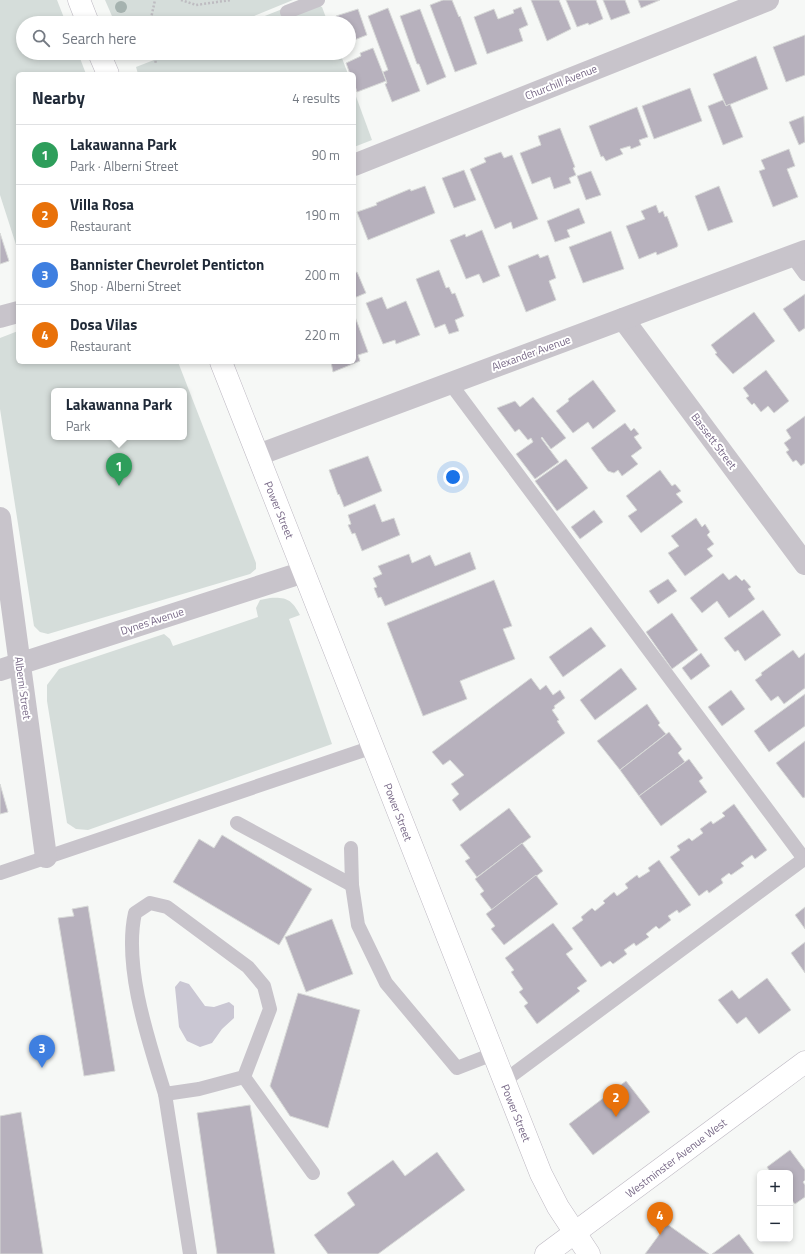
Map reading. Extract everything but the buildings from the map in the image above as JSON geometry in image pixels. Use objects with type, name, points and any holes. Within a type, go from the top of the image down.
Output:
[{"type":"street","points":[[79,0],[85,16]]},
{"type":"street","name":"Churchill Avenue","points":[[356,163],[768,0]]},
{"type":"street","points":[[103,60],[107,72]]},
{"type":"street","name":"Alexander Avenue","points":[[258,455],[798,253]]},
{"type":"street","points":[[0,317],[16,313]]},
{"type":"street","name":"Bassett Street","points":[[623,319],[805,564]]},
{"type":"street","name":"Power Street","points":[[222,364],[541,1174],[574,1233],[589,1254]]},
{"type":"street","name":"Alberni Street","points":[[0,518],[10,667],[46,857]]},
{"type":"street","name":"Dynes Avenue","points":[[10,667],[304,572]]},
{"type":"street","name":"Westminster Avenue West","points":[[546,1254],[805,1062]]},
{"type":"lane","points":[[287,12],[318,0]]},
{"type":"lane","points":[[798,253],[805,274]]},
{"type":"lane","points":[[450,383],[804,860],[504,1081]]},
{"type":"lane","points":[[0,873],[373,747]]},
{"type":"lane","points":[[237,823],[352,885]]},
{"type":"lane","points":[[351,848],[352,885],[358,925],[386,983],[414,1014],[458,1068],[493,1054]]},
{"type":"lane","points":[[190,1254],[165,1094],[147,1036],[134,976],[133,924],[136,913],[150,903],[167,907],[248,967],[264,986],[270,1009],[244,1076]]},
{"type":"lane","points":[[165,1094],[199,1089],[244,1076]]},
{"type":"lane","points":[[244,1076],[314,1173]]},
{"type":"path","points":[[152,16],[155,0]]},
{"type":"path","points":[[182,0],[196,5],[231,0]]},
{"type":"path","points":[[155,60],[156,64]]},
{"type":"shaded area","points":[[0,0],[57,0],[63,16],[16,16],[16,60],[81,60],[85,72],[16,72],[16,245],[0,195]]},
{"type":"shaded area","points":[[105,0],[293,0],[254,16],[112,16]]},
{"type":"shaded area","points":[[305,0],[309,0],[322,7],[325,16],[265,16]]},
{"type":"shaded area","points":[[154,60],[343,60],[347,72],[137,72],[136,67]]},
{"type":"shaded area","points":[[356,96],[372,140],[356,146]]},
{"type":"shaded area","points":[[16,332],[16,364],[179,364],[256,563],[256,569],[250,574],[48,634],[40,632],[34,626],[0,409],[0,338]]},
{"type":"shaded area","points":[[281,598],[288,600],[300,615],[289,619],[332,744],[88,830],[76,829],[67,823],[47,701],[47,685],[59,669],[164,634],[170,639],[173,646],[258,617],[256,608],[260,600]]},
{"type":"shaded area","points":[[180,981],[189,984],[205,1006],[214,1007],[229,1002],[234,1006],[234,1018],[222,1029],[212,1043],[200,1047],[187,1041],[179,1027],[175,987]]},
{"type":"place","name":"Lakawanna Park","points":[[119,486]]},
{"type":"place","name":"Bannister Chevrolet Penticton","points":[[42,1068]]},
{"type":"place","name":"Villa Rosa","points":[[616,1117]]},
{"type":"place","name":"Dosa Vilas","points":[[660,1235]]}]
